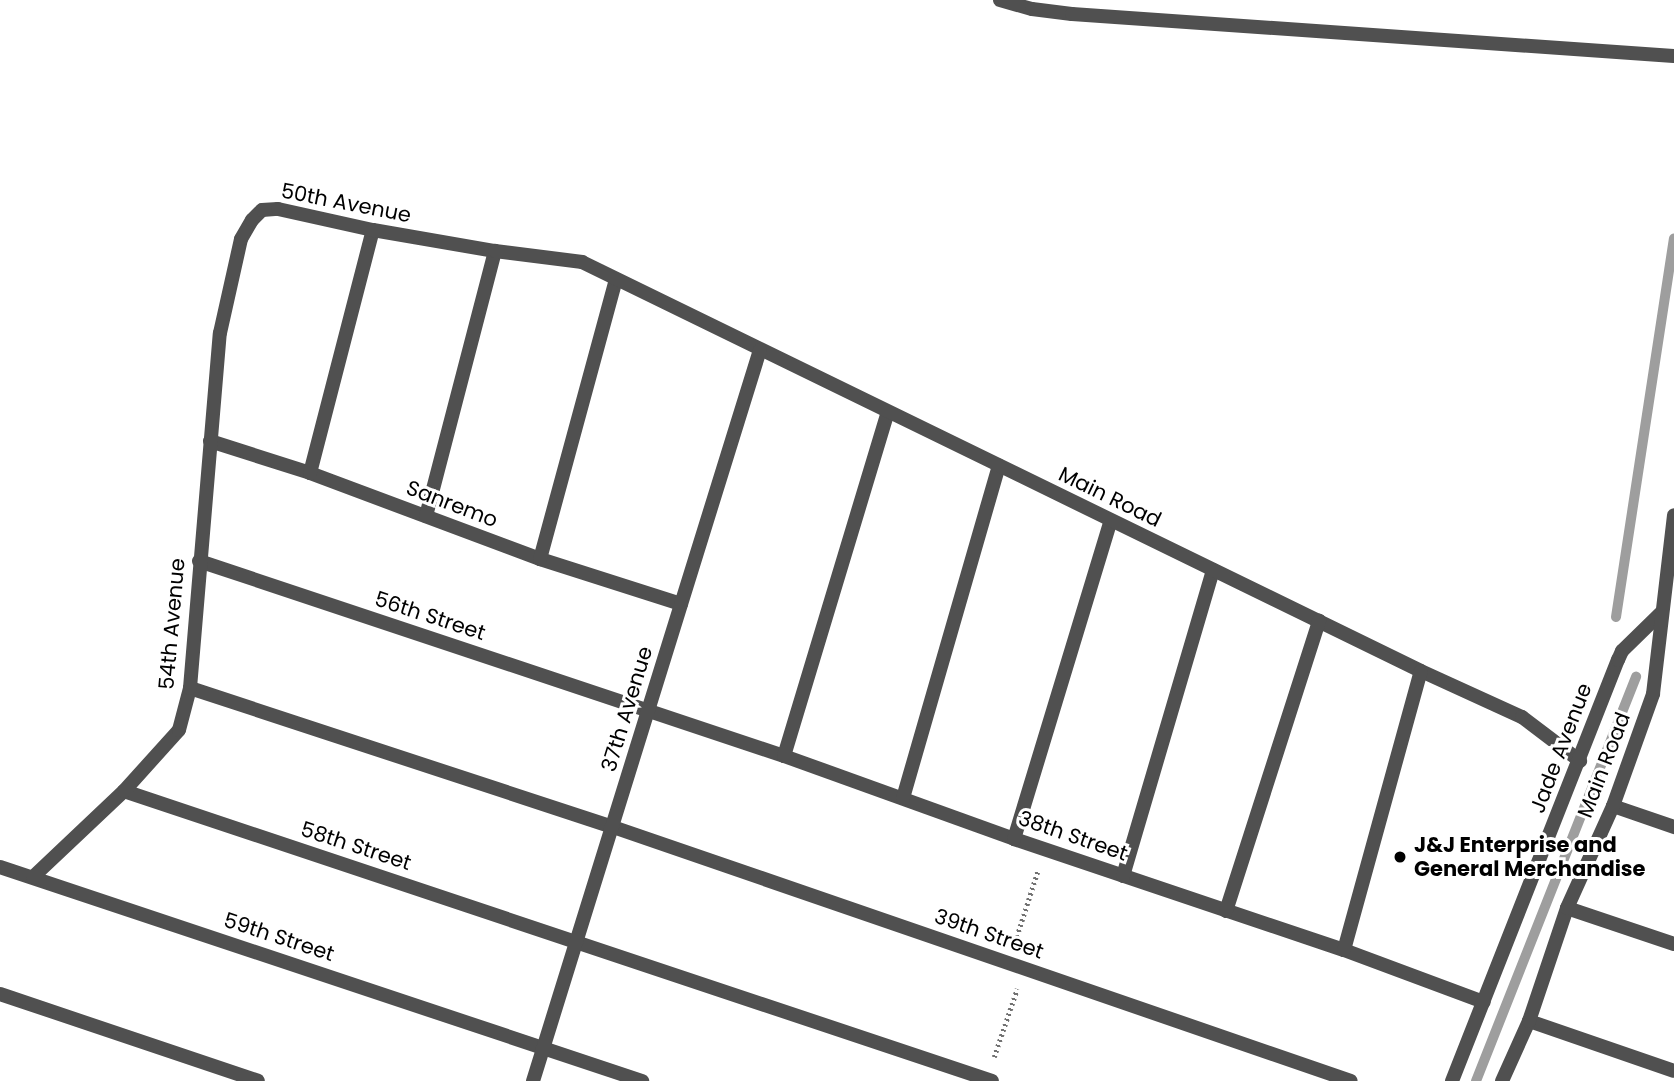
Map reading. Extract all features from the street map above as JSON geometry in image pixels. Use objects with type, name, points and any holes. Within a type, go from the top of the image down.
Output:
[{"type":"street","points":[[1000,0],[1032,9],[1072,15],[1674,56]]},
{"type":"street","name":"50th Avenue","points":[[210,440],[220,333],[241,239],[252,220],[262,210],[278,209],[373,230],[495,251],[582,262],[616,279]]},
{"type":"street","points":[[310,474],[373,230]]},
{"type":"street","points":[[426,516],[495,251]]},
{"type":"street","points":[[540,559],[616,279]]},
{"type":"street","name":"Main Road","points":[[616,279],[1420,671],[1522,717],[1580,761]]},
{"type":"street","name":"37th Avenue","points":[[533,1081],[760,350]]},
{"type":"street","points":[[784,756],[888,412]]},
{"type":"street","name":"Sanremo","points":[[210,440],[540,559],[681,604]]},
{"type":"street","name":"54th Avenue","points":[[33,877],[124,791],[179,730],[190,688],[210,440]]},
{"type":"street","points":[[902,798],[999,466]]},
{"type":"street","points":[[1661,613],[1674,515]]},
{"type":"street","points":[[1014,839],[1111,520]]},
{"type":"street","name":"56th Street","points":[[199,561],[648,711]]},
{"type":"street","points":[[1123,876],[1213,570]]},
{"type":"street","name":"Main Road","points":[[1502,1081],[1530,1021],[1567,908],[1613,806],[1653,694],[1661,613]]},
{"type":"street","name":"Jade Avenue","points":[[1452,1081],[1622,651],[1661,613]]},
{"type":"street","points":[[1226,911],[1319,621]]},
{"type":"street","points":[[1344,950],[1420,671]]},
{"type":"street","name":"39th Street","points":[[190,688],[613,827],[1351,1081]]},
{"type":"street","name":"38th Street","points":[[648,711],[784,756],[1014,839],[1344,950],[1484,1002]]},
{"type":"street","name":"58th Street","points":[[124,791],[989,1080]]},
{"type":"street","points":[[1613,806],[1674,827]]},
{"type":"street","name":"59th Street","points":[[0,867],[544,1046],[642,1081]]},
{"type":"street","points":[[1567,908],[1674,944]]},
{"type":"street","points":[[0,994],[258,1081]]},
{"type":"street","points":[[1530,1021],[1674,1071]]},
{"type":"path","points":[[1008,963],[1045,849]]},
{"type":"path","points":[[989,1080],[1024,968]]},
{"type":"waterway","points":[[1616,617],[1674,238]]},
{"type":"waterway","points":[[1476,1081],[1636,677]]},
{"type":"place","name":"J&J Enterprise and General Merchandise","points":[[1400,857]]}]
